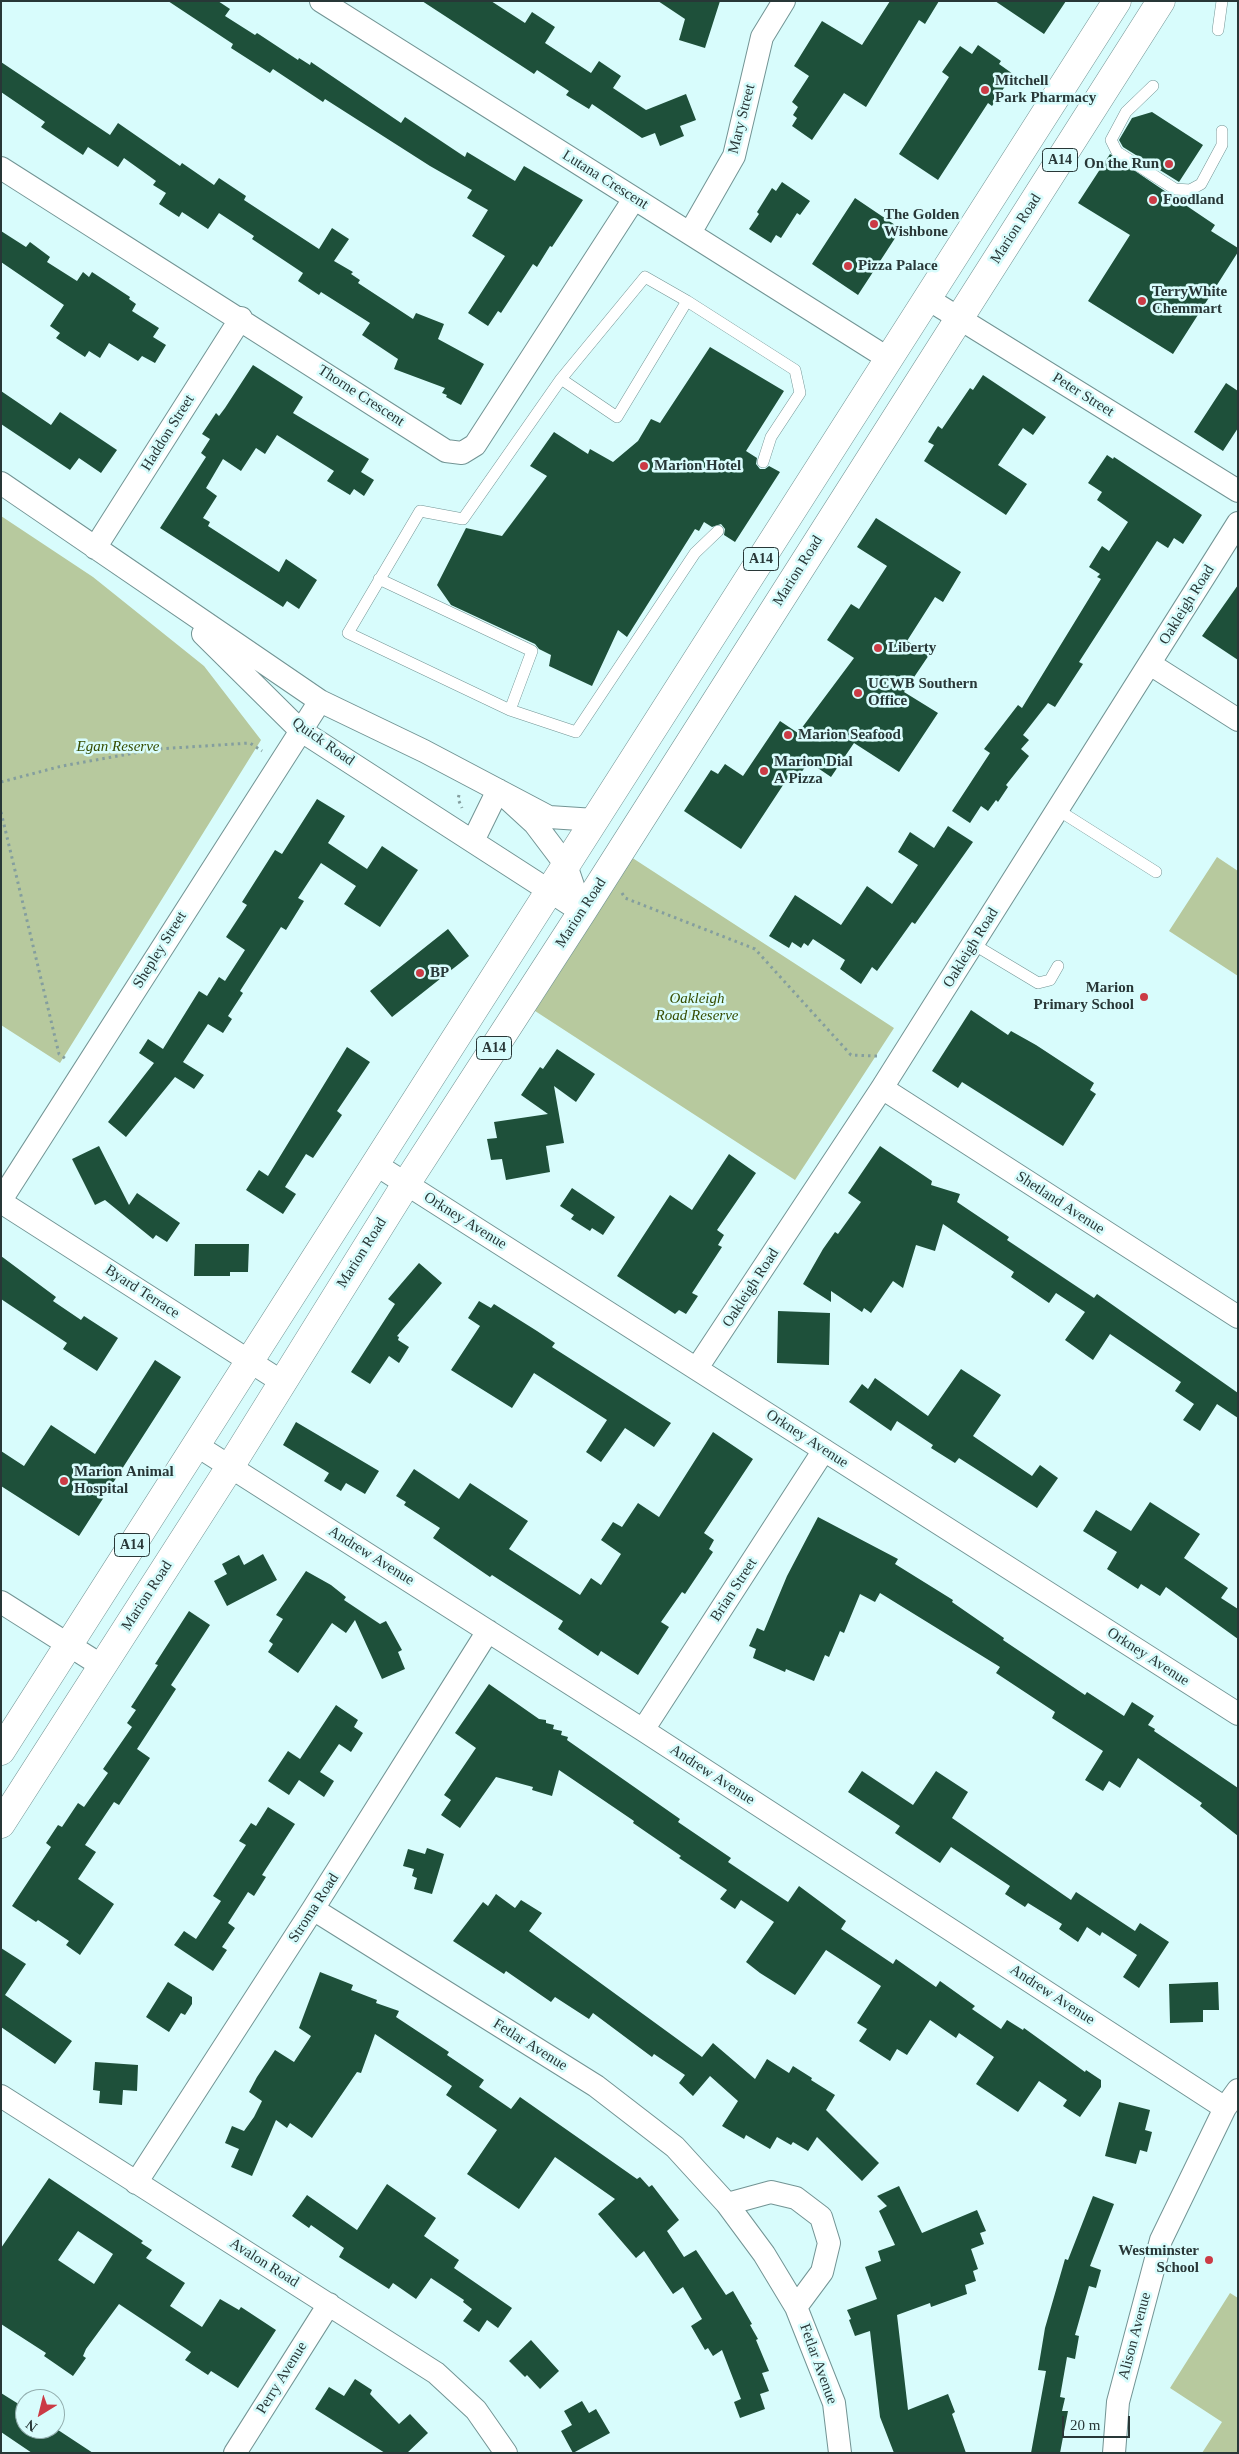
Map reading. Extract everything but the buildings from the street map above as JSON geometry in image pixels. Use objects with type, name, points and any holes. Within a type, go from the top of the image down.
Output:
[{"type":"main road","name":"A14","points":[[1,1751],[1117,1]]},
{"type":"main road","name":"Marion Road","points":[[1,1824],[230,1467],[406,1184],[582,912],[1161,1]]},
{"type":"street","name":"Lutana Crescent","points":[[321,1],[889,359]]},
{"type":"street","name":"Mary Street","points":[[690,233],[734,156],[762,37],[784,1]]},
{"type":"street","name":"Thorne Crescent","points":[[1,168],[240,318],[446,451],[462,454],[475,445],[634,199]]},
{"type":"street","name":"Peter Street","points":[[928,299],[1238,491]]},
{"type":"street","name":"Haddon Street","points":[[94,548],[240,318]]},
{"type":"street","name":"Quick Road","points":[[1,484],[320,701],[424,751],[549,817],[595,820]]},
{"type":"street","name":"Oakleigh Road","points":[[698,1368],[882,1088],[1238,523]]},
{"type":"street","name":"Quick Road","points":[[169,600],[300,730],[473,841],[549,893],[582,912]]},
{"type":"street","points":[[1150,664],[1238,720]]},
{"type":"street","name":"Shepley Street","points":[[1,1201],[320,701]]},
{"type":"street","name":"Quick Road","points":[[498,790],[535,824],[566,866],[582,912]]},
{"type":"street","points":[[473,841],[498,790]]},
{"type":"street","name":"Shetland Avenue","points":[[882,1088],[1238,1317]]},
{"type":"street","name":"Orkney Avenue","points":[[376,1164],[1238,1714]]},
{"type":"street","name":"Byard Terrace","points":[[1,1201],[282,1382]]},
{"type":"street","name":"Andrew Avenue","points":[[196,1445],[643,1730],[1232,2099]]},
{"type":"street","name":"Brian Street","points":[[643,1730],[824,1450]]},
{"type":"street","points":[[1,1602],[102,1666]]},
{"type":"street","name":"Stroma Road","points":[[136,2183],[313,1910],[488,1631]]},
{"type":"street","name":"Fetlar Avenue","points":[[313,1910],[596,2086],[675,2147],[728,2204],[764,2254],[796,2307],[834,2404],[840,2453]]},
{"type":"street","name":"Avalon Road","points":[[1,2096],[436,2372],[476,2410],[506,2453]]},
{"type":"street","name":"Alison Avenue","points":[[1114,2453],[1118,2402],[1161,2240],[1232,2099]]},
{"type":"street","name":"Fetlar Avenue","points":[[728,2204],[770,2192],[796,2198],[820,2217],[828,2243],[822,2272],[796,2307]]},
{"type":"street","name":"Perry Avenue","points":[[235,2453],[329,2304]]},
{"type":"lane","points":[[1218,30],[1222,1]]},
{"type":"lane","points":[[1153,86],[1126,112],[1111,140],[1117,152],[1175,189],[1190,190],[1201,184],[1222,146],[1222,131]]},
{"type":"lane","points":[[718,531],[695,553],[576,732],[510,710],[348,633],[420,511],[463,519],[561,379],[645,277],[687,301],[795,370],[800,393],[771,437],[763,462]]},
{"type":"lane","points":[[561,379],[617,417],[687,301]]},
{"type":"lane","points":[[379,580],[532,651],[510,710]]},
{"type":"lane","points":[[1058,810],[1156,872]]},
{"type":"lane","points":[[973,944],[1038,983],[1050,980],[1058,966]]},
{"type":"path","points":[[1,782],[62,766],[157,749],[250,743],[280,762]]},
{"type":"path","points":[[1,812],[60,1054],[84,1071]]},
{"type":"path","points":[[610,868],[625,898],[755,949],[851,1056],[902,1056]]},
{"type":"green space","name":"Egan Reserve","points":[[1,516],[93,577],[204,666],[261,740],[60,1063],[1,1025]]},
{"type":"green space","name":"Oakleigh Road Reserve","points":[[631,857],[894,1028],[795,1180],[532,1009]]},
{"type":"green space","points":[[1217,857],[1238,871],[1238,976],[1169,931]]},
{"type":"green space","points":[[1230,2293],[1238,2298],[1238,2453],[1202,2453],[1222,2422],[1170,2388]]},
{"type":"place","name":"Mitchell Park Pharmacy","points":[[985,90]]},
{"type":"place","name":"On the Run","points":[[1169,164]]},
{"type":"place","name":"Foodland","points":[[1153,200]]},
{"type":"place","name":"The Golden Wishbone","points":[[874,224]]},
{"type":"place","name":"Pizza Palace","points":[[848,266]]},
{"type":"place","name":"TerryWhite Chemmart","points":[[1142,301]]},
{"type":"place","name":"Marion Hotel","points":[[644,466]]},
{"type":"place","name":"Liberty","points":[[878,648]]},
{"type":"place","name":"UCWB Southern Office","points":[[858,693]]},
{"type":"place","name":"Marion Seafood","points":[[788,735]]},
{"type":"place","name":"Marion Dial A Pizza","points":[[764,771]]},
{"type":"place","name":"BP","points":[[420,973]]},
{"type":"place","name":"Marion Primary School","points":[[1144,997]]},
{"type":"place","name":"Marion Animal Hospital","points":[[64,1481]]},
{"type":"place","name":"Westminster School","points":[[1209,2260]]}]
